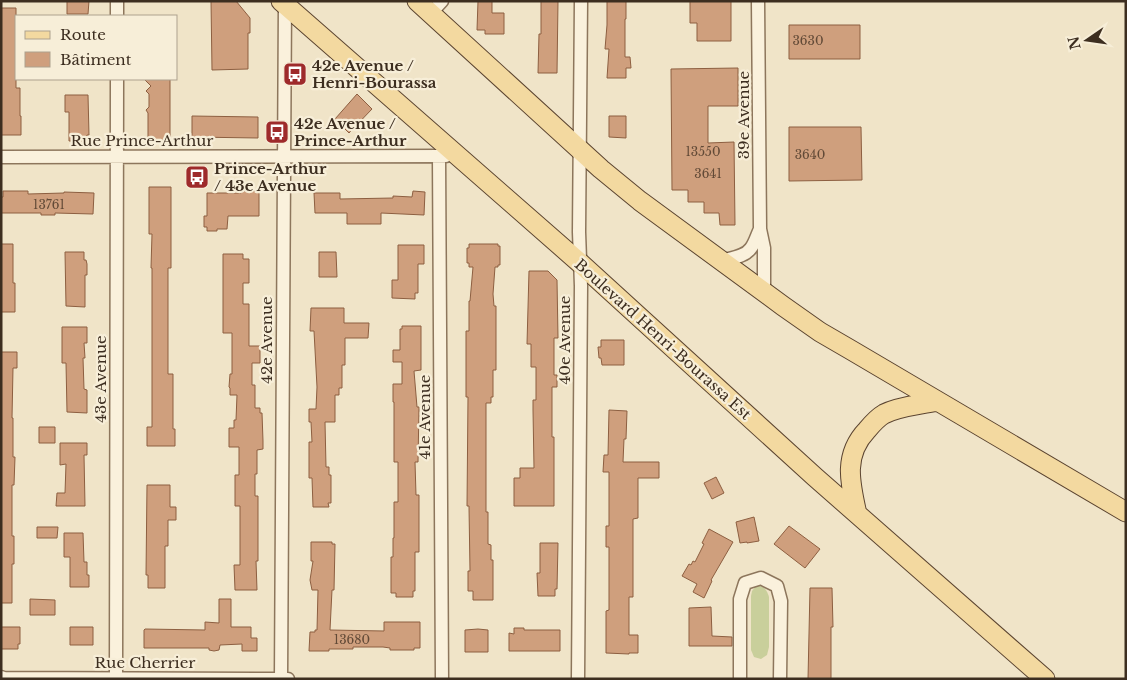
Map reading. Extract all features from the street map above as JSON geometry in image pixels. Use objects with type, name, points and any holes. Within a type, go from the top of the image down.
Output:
[{"type":"main road","name":"Boulevard Henri-Bourassa Est","points":[[284,3],[448,155],[580,263],[857,514],[1045,679]]},
{"type":"main road","points":[[430,5],[550,124],[601,169],[640,201],[721,261],[820,332],[1126,512]]},
{"type":"main road","points":[[857,514],[849,471],[852,455],[859,439],[877,419],[884,415],[937,401]]},
{"type":"street","points":[[117,1],[117,15]]},
{"type":"street","name":"40e Avenue","points":[[578,679],[581,1]]},
{"type":"street","name":"39e Avenue","points":[[758,1],[760,229],[764,248],[764,292]]},
{"type":"street","name":"42e Avenue","points":[[281,679],[284,3]]},
{"type":"street","name":"43e Avenue","points":[[116,679],[117,80]]},
{"type":"street","name":"Rue Prince-Arthur","points":[[1,158],[448,155]]},
{"type":"street","name":"41e Avenue","points":[[442,679],[448,155]]},
{"type":"street","name":"39e Avenue","points":[[721,261],[742,255],[749,250],[760,229]]},
{"type":"street","points":[[740,679],[740,599],[745,583],[761,578],[778,586],[781,601],[780,679]]},
{"type":"street","name":"Rue Cherrier","points":[[1,677],[289,679]]},
{"type":"green space","points":[[756,586],[765,588],[769,597],[769,647],[767,655],[761,659],[754,657],[751,650],[751,596]]},
{"type":"building","points":[[67,1],[89,1],[88,14],[67,14]]},
{"type":"building","points":[[211,1],[236,1],[250,18],[248,69],[212,70]]},
{"type":"building","points":[[478,1],[492,1],[492,13],[504,13],[504,34],[485,34],[485,30],[477,30]]},
{"type":"building","points":[[541,1],[558,1],[557,73],[538,73]]},
{"type":"building","points":[[607,1],[626,1],[625,57],[630,57],[631,68],[626,68],[626,78],[607,78],[609,49],[605,49]]},
{"type":"building","points":[[690,1],[731,1],[731,41],[697,41],[697,23],[690,23]]},
{"type":"building","points":[[1,8],[16,8],[15,80],[16,88],[20,88],[21,135],[1,135]]},
{"type":"building","points":[[789,25],[860,25],[860,59],[789,59]]},
{"type":"building","points":[[738,68],[738,106],[708,106],[708,143],[734,142],[735,225],[720,225],[719,213],[704,213],[704,202],[688,202],[688,190],[672,190],[671,69]]},
{"type":"building","points":[[145,80],[170,80],[170,140],[148,140],[148,113],[146,110],[149,107],[149,94],[146,91],[151,86]]},
{"type":"building","points":[[357,94],[372,109],[349,133],[335,119]]},
{"type":"building","points":[[65,95],[88,95],[89,135],[87,135],[87,141],[69,141],[69,112],[65,112]]},
{"type":"building","points":[[192,116],[258,117],[258,138],[192,137]]},
{"type":"building","points":[[609,116],[626,116],[626,138],[609,137]]},
{"type":"building","points":[[789,127],[861,127],[862,180],[789,181]]},
{"type":"building","points":[[149,187],[171,187],[171,268],[168,268],[168,374],[173,374],[173,429],[175,429],[175,446],[147,446],[147,427],[152,427],[152,234],[149,234]]},
{"type":"building","points":[[3,191],[28,191],[28,194],[94,193],[93,214],[55,213],[55,215],[41,215],[41,213],[1,213]]},
{"type":"building","points":[[241,191],[259,191],[259,216],[228,216],[227,229],[207,231],[207,227],[204,227],[204,216],[207,216],[207,193],[241,193]]},
{"type":"building","points":[[413,191],[425,192],[424,215],[381,213],[381,224],[347,224],[347,213],[315,213],[314,193],[340,193],[340,199],[393,198],[393,196],[412,197]]},
{"type":"building","points":[[1,244],[13,244],[15,312],[1,312]]},
{"type":"building","points":[[469,244],[498,244],[500,246],[500,265],[495,267],[493,294],[494,306],[496,306],[496,370],[493,370],[493,397],[491,397],[491,403],[486,403],[486,512],[488,512],[488,544],[491,545],[491,560],[493,560],[493,600],[473,600],[473,591],[468,591],[468,571],[470,571],[469,506],[467,506],[468,397],[466,397],[466,331],[469,331],[469,301],[473,267],[469,267],[469,263],[467,263],[467,248],[469,248]]},
{"type":"building","points":[[398,245],[424,245],[424,264],[418,264],[418,293],[415,293],[415,299],[392,298],[392,280],[398,280]]},
{"type":"building","points":[[65,252],[84,252],[84,260],[86,260],[87,264],[85,307],[66,306]]},
{"type":"building","points":[[319,252],[336,252],[337,277],[319,277]]},
{"type":"building","points":[[223,254],[243,254],[243,259],[249,259],[249,283],[243,283],[243,304],[249,304],[249,346],[260,346],[260,363],[252,363],[252,385],[255,385],[255,408],[260,408],[260,413],[262,413],[263,441],[263,449],[257,450],[257,474],[255,474],[255,496],[258,496],[257,590],[235,590],[234,565],[240,565],[240,506],[235,506],[235,475],[239,475],[239,447],[229,447],[229,428],[234,428],[234,420],[236,420],[237,395],[230,395],[229,387],[230,374],[232,374],[232,333],[223,333]]},
{"type":"building","points":[[529,271],[548,271],[557,280],[558,338],[554,338],[554,375],[557,375],[557,387],[552,387],[554,506],[514,506],[514,478],[520,478],[520,468],[534,468],[533,400],[536,400],[536,367],[531,367],[531,344],[527,344]]},
{"type":"building","points":[[311,308],[344,308],[344,323],[369,323],[368,338],[345,338],[345,365],[342,365],[342,388],[339,388],[339,395],[335,395],[335,422],[325,422],[326,467],[329,467],[329,475],[331,475],[331,503],[328,503],[329,507],[313,507],[312,478],[309,478],[309,442],[312,442],[309,409],[316,409],[317,387],[314,331],[310,331]]},
{"type":"building","points":[[402,326],[421,326],[421,370],[414,371],[417,407],[419,407],[418,462],[415,462],[416,495],[419,495],[419,552],[415,552],[415,591],[413,591],[413,597],[396,597],[396,593],[391,593],[394,502],[398,502],[398,462],[394,462],[393,384],[402,384],[402,362],[393,362],[393,350],[400,350],[400,329],[402,329]]},
{"type":"building","points":[[62,327],[87,327],[87,343],[84,343],[85,358],[83,358],[84,389],[87,390],[87,413],[67,412],[66,363],[62,363]]},
{"type":"building","points":[[601,340],[624,340],[624,365],[602,365],[598,347],[601,347]]},
{"type":"building","points":[[1,352],[17,352],[17,368],[13,368],[12,418],[13,457],[15,457],[14,485],[12,485],[14,564],[12,564],[12,603],[1,603]]},
{"type":"building","points":[[609,410],[627,411],[623,462],[659,462],[659,478],[638,478],[638,518],[633,519],[633,597],[629,597],[629,635],[638,635],[638,653],[629,654],[606,653],[606,611],[609,610],[609,547],[606,547],[606,526],[609,526],[609,472],[603,472],[604,455],[608,455]]},
{"type":"building","points":[[39,427],[55,427],[55,443],[39,443]]},
{"type":"building","points":[[60,443],[87,443],[87,455],[84,455],[85,506],[56,506],[57,493],[65,493],[66,464],[60,465]]},
{"type":"building","points":[[716,477],[724,493],[712,499],[704,483]]},
{"type":"building","points":[[147,485],[170,485],[170,507],[176,507],[176,520],[168,520],[168,546],[165,546],[165,588],[148,588],[148,575],[146,575]]},
{"type":"building","points":[[754,517],[759,541],[740,543],[736,522]]},
{"type":"building","points":[[789,526],[820,549],[805,568],[774,544]]},
{"type":"building","points":[[37,527],[58,527],[57,538],[37,538]]},
{"type":"building","points":[[709,529],[733,542],[711,580],[704,598],[693,592],[697,584],[682,576],[689,564],[691,565],[693,561],[695,562]]},
{"type":"building","points":[[64,533],[83,533],[84,562],[87,562],[89,587],[70,587],[70,557],[64,557]]},
{"type":"building","points":[[311,542],[332,542],[332,544],[335,544],[334,590],[332,590],[330,630],[384,631],[384,622],[420,622],[420,648],[414,648],[414,650],[390,650],[390,648],[383,647],[353,647],[353,649],[309,651],[310,632],[317,630],[318,590],[312,590],[310,580],[313,561],[311,561]]},
{"type":"building","points":[[540,543],[558,543],[557,589],[555,589],[555,596],[538,596],[537,573],[540,573]]},
{"type":"building","points":[[810,588],[832,588],[831,679],[808,679]]},
{"type":"building","points":[[30,599],[55,600],[55,615],[30,615]]},
{"type":"building","points":[[219,599],[231,599],[231,627],[251,627],[251,638],[257,638],[257,651],[242,651],[242,644],[220,645],[219,650],[214,651],[209,650],[209,648],[144,648],[145,629],[205,630],[205,622],[219,623]]},
{"type":"building","points":[[711,607],[712,636],[732,637],[732,646],[689,646],[689,608]]},
{"type":"building","points":[[1,627],[20,627],[20,644],[18,644],[18,649],[1,649]]},
{"type":"building","points":[[70,627],[93,627],[93,645],[70,645]]},
{"type":"building","points":[[514,628],[524,628],[524,630],[560,630],[560,651],[509,651],[509,633],[514,634]]},
{"type":"building","points":[[465,630],[488,630],[488,652],[465,652]]},
{"type":"place","name":"42e Avenue / Henri-Bourassa","points":[[295,74]]},
{"type":"place","name":"42e Avenue / Prince-Arthur","points":[[277,132]]},
{"type":"place","name":"Prince-Arthur / 43e Avenue","points":[[197,177]]}]
